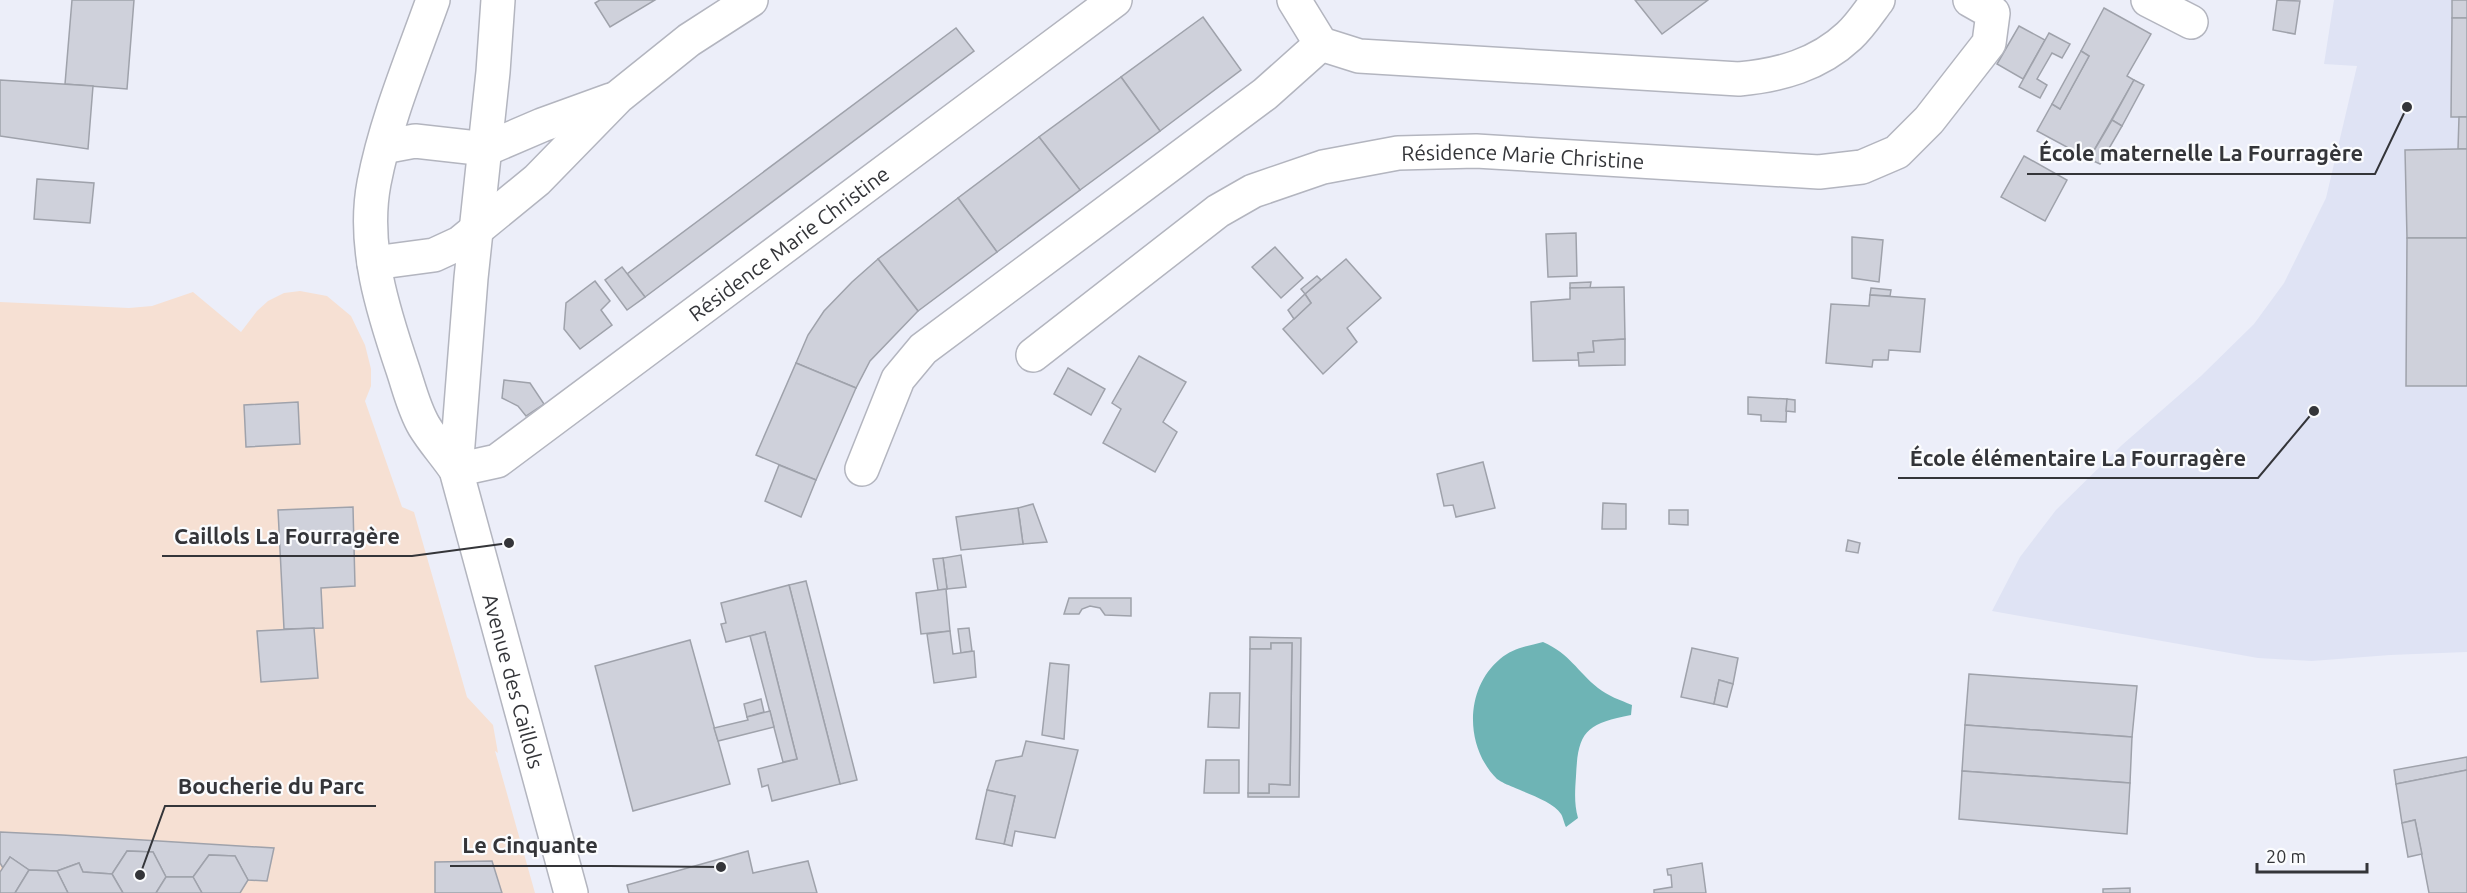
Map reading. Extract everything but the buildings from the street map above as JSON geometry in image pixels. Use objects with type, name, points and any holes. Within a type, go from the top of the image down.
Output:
[{"type":"street","points":[[433,0],[383,147],[415,141],[486,149],[542,125],[618,97]]},
{"type":"street","points":[[486,149],[498,0]]},
{"type":"street","points":[[374,262],[434,255],[460,243],[537,180],[618,97],[689,40],[751,0]]},
{"type":"street","name":"Résidence Marie Christine","points":[[456,470],[497,461],[1115,0]]},
{"type":"street","points":[[1294,0],[1321,44],[1359,56],[1739,79],[1769,76],[1809,64],[1849,36],[1878,0]]},
{"type":"street","points":[[2148,0],[2191,22]]},
{"type":"street","name":"Résidence Marie Christine","points":[[1033,355],[1218,211],[1253,191],[1323,167],[1398,153],[1476,151],[1818,172],[1862,167],[1897,152],[1929,120],[1989,43],[1989,4]]},
{"type":"street","points":[[862,469],[898,379],[923,349],[1265,94],[1321,44]]},
{"type":"street","name":"Avenue des Caillols","points":[[383,147],[374,185],[372,231],[374,262],[382,310],[423,425],[456,470]]},
{"type":"street","name":"Avenue des Caillols","points":[[486,149],[456,470],[571,893]]},
{"type":"shaded area","points":[[2334,0],[2467,0],[2467,652],[2312,661],[2258,658],[1992,611],[2020,557],[2056,510],[2122,445],[2201,376],[2254,324],[2284,283],[2326,198],[2357,66],[2324,64]]},
{"type":"shaded area","points":[[300,291],[327,296],[351,316],[365,345],[371,369],[371,386],[365,401],[402,507],[414,512],[467,697],[493,725],[498,753],[495,751],[535,893],[0,893],[0,302],[129,308],[152,306],[193,292],[241,332],[268,301],[284,293]]},
{"type":"shaded area","points":[[1543,642],[1567,657],[1602,691],[1632,705],[1631,715],[1594,726],[1582,739],[1575,787],[1578,818],[1566,827],[1561,814],[1552,806],[1497,779],[1486,766],[1474,734],[1475,701],[1488,671],[1510,652]]},
{"type":"place","name":"École maternelle La Fourragère","points":[[2407,107]]},
{"type":"place","name":"École élémentaire La Fourragère","points":[[2314,411]]},
{"type":"place","name":"Caillols La Fourragère","points":[[509,543]]},
{"type":"place","name":"Le Cinquante","points":[[721,867]]},
{"type":"place","name":"Boucherie du Parc","points":[[140,875]]}]
